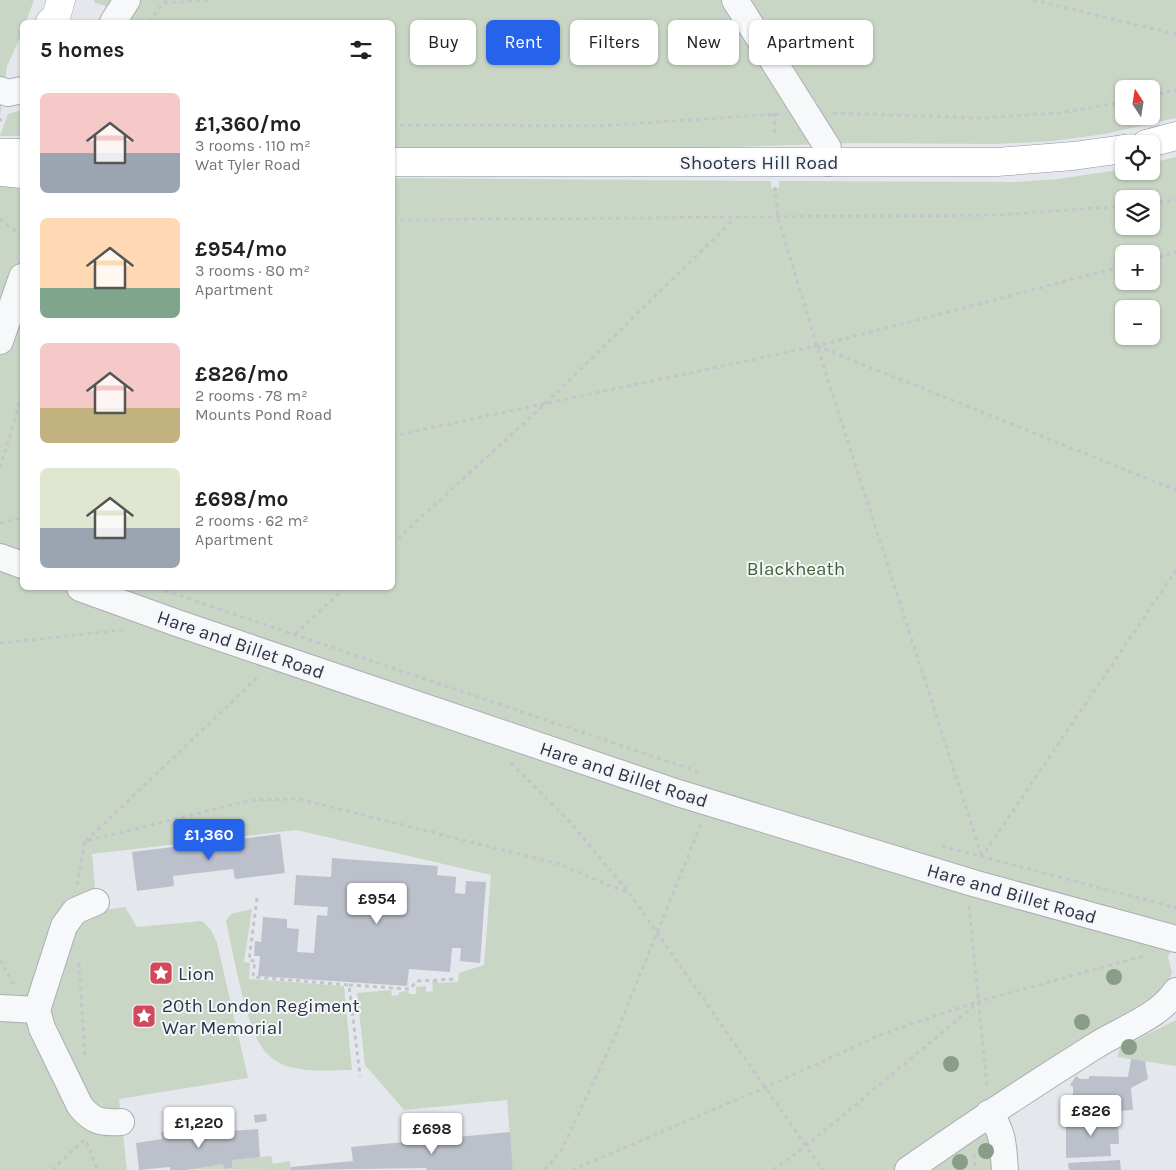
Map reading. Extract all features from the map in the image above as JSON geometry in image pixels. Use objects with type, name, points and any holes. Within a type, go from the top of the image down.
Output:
[{"type":"highway","points":[[1160,140],[1176,136]]},
{"type":"highway","name":"Shooters Hill Road","points":[[395,162],[828,163],[1036,160],[1115,150]]},
{"type":"highway","points":[[0,153],[20,153]]},
{"type":"highway","points":[[0,172],[20,174]]},
{"type":"street","points":[[115,20],[127,0]]},
{"type":"street","points":[[735,0],[828,148],[828,163]]},
{"type":"street","points":[[0,90],[8,93],[20,90]]},
{"type":"street","points":[[0,340],[20,283]]},
{"type":"street","points":[[0,557],[20,565]]},
{"type":"street","name":"Hare and Billet Road","points":[[86,590],[177,623],[272,663],[678,793],[973,883],[1176,939]]},
{"type":"street","points":[[86,906],[64,926],[38,1010],[42,1028],[84,1111],[88,1116],[104,1122],[121,1122]]},
{"type":"street","points":[[908,1170],[989,1112],[1099,1043],[1161,1007],[1176,991]]},
{"type":"street","points":[[0,1008],[38,1010]]},
{"type":"street","points":[[989,1112],[999,1125],[1002,1136],[1005,1170]]},
{"type":"path","points":[[151,20],[165,1],[209,0]]},
{"type":"path","points":[[1033,0],[1176,34]]},
{"type":"path","points":[[1160,94],[1176,90]]},
{"type":"path","points":[[830,113],[980,118],[1058,113],[1115,104]]},
{"type":"path","points":[[395,125],[597,126],[781,114]]},
{"type":"path","points":[[774,115],[774,144]]},
{"type":"path","points":[[775,188],[778,218],[817,346],[982,857]]},
{"type":"path","points":[[1160,202],[1176,200]]},
{"type":"path","points":[[395,220],[735,219],[893,215],[998,215],[1115,207]]},
{"type":"path","points":[[0,219],[20,234]]},
{"type":"path","points":[[395,541],[547,402],[735,219]]},
{"type":"path","points":[[1160,256],[1176,252]]},
{"type":"path","points":[[395,435],[817,346],[1115,268]]},
{"type":"path","points":[[817,346],[1176,490]]},
{"type":"path","points":[[0,468],[20,402]]},
{"type":"path","points":[[0,523],[20,518]]},
{"type":"path","points":[[979,865],[982,857],[1176,570]]},
{"type":"path","points":[[163,590],[295,633],[707,774]]},
{"type":"path","points":[[86,906],[75,899],[86,841],[272,663],[295,633],[343,590]]},
{"type":"path","points":[[0,643],[130,630]]},
{"type":"path","points":[[507,760],[570,822],[630,894],[823,1170]]},
{"type":"path","points":[[86,841],[252,800],[298,799],[559,864],[630,894]]},
{"type":"path","points":[[545,1170],[562,1149],[616,1034],[659,933],[704,819]]},
{"type":"path","points":[[934,844],[1176,908]]},
{"type":"path","points":[[257,898],[248,960],[255,961],[253,978],[410,989],[417,981],[457,979]]},
{"type":"path","points":[[968,898],[980,1001],[989,1112]]},
{"type":"path","points":[[572,1170],[764,1088],[882,1034],[980,1001],[1152,953]]},
{"type":"path","points":[[78,954],[85,1060]]},
{"type":"path","points":[[349,985],[360,1076]]},
{"type":"path","points":[[774,1170],[806,1146],[980,1001]]},
{"type":"path","points":[[52,1170],[86,1138]]},
{"type":"green space","points":[[0,0],[34,0],[27,20],[20,20],[20,37],[7,66],[0,116]]},
{"type":"green space","points":[[94,0],[1176,0],[1176,118],[1160,122],[1160,80],[1115,80],[1115,125],[1145,125],[1105,134],[1053,141],[996,144],[856,143],[601,151],[395,151],[395,20],[127,20],[131,13],[95,3]]},
{"type":"green space","points":[[20,111],[20,136],[0,136],[8,114]]},
{"type":"green space","name":"Blackheath","points":[[1176,157],[1176,941],[1168,957],[1172,973],[1165,992],[972,1112],[985,1135],[989,1136],[995,1170],[513,1170],[507,1100],[404,1110],[365,1065],[357,993],[391,990],[392,996],[399,995],[399,992],[408,991],[409,994],[416,994],[416,987],[426,986],[426,992],[433,991],[432,981],[438,981],[438,983],[458,982],[459,973],[484,965],[491,875],[296,830],[92,854],[97,911],[125,907],[137,927],[202,921],[211,930],[217,943],[248,1078],[119,1099],[127,1170],[0,1170],[0,180],[20,183],[20,590],[395,590],[395,178],[771,181],[771,188],[779,188],[779,181],[1015,182],[1059,179],[1115,170],[1115,180],[1160,180],[1160,161]]},
{"type":"green space","points":[[252,909],[244,962],[250,963],[249,979],[344,986],[352,1070],[292,1068],[272,1058],[259,1043],[243,997],[226,921],[231,914]]},
{"type":"green space","points":[[1176,1020],[1176,1066],[1117,1057],[1120,1048]]},
{"type":"green space","points":[[271,1156],[273,1164],[290,1161],[291,1170],[186,1169],[223,1164],[224,1169],[232,1168],[232,1160]]},
{"type":"building","points":[[280,834],[285,873],[235,879],[233,869],[173,876],[174,886],[137,891],[132,852]]},
{"type":"building","points":[[332,858],[438,866],[437,875],[456,877],[455,893],[465,894],[466,881],[486,882],[480,963],[460,961],[461,948],[452,948],[450,972],[409,969],[407,986],[258,976],[260,956],[254,956],[255,941],[261,942],[263,917],[287,919],[287,928],[299,929],[297,952],[314,953],[317,915],[327,916],[328,907],[294,905],[296,875],[331,877]]},
{"type":"building","points":[[1131,1059],[1145,1061],[1148,1079],[1131,1088],[1133,1110],[1104,1112],[1104,1116],[1068,1116],[1066,1095],[1073,1095],[1073,1087],[1070,1085],[1076,1076],[1080,1079],[1089,1079],[1089,1076],[1128,1077]]},
{"type":"building","points":[[266,1114],[267,1121],[255,1123],[254,1115]]},
{"type":"building","points":[[1118,1117],[1119,1144],[1110,1144],[1111,1156],[1066,1158],[1066,1119],[1091,1118],[1091,1121],[1096,1121],[1096,1118]]},
{"type":"building","points":[[230,1124],[231,1131],[258,1129],[260,1157],[232,1160],[232,1168],[224,1169],[223,1164],[186,1170],[170,1170],[170,1167],[139,1170],[136,1143],[162,1139],[161,1132],[180,1130],[181,1138],[213,1134],[212,1126]]},
{"type":"building","points":[[510,1132],[513,1170],[427,1170],[426,1168],[291,1170],[291,1167],[353,1161],[351,1147]]},
{"type":"building","points":[[1120,1160],[1121,1170],[1069,1170],[1068,1163]]},
{"type":"place","name":"Lion","points":[[161,973]]},
{"type":"place","name":"20th London Regiment War Memorial","points":[[144,1016]]}]
